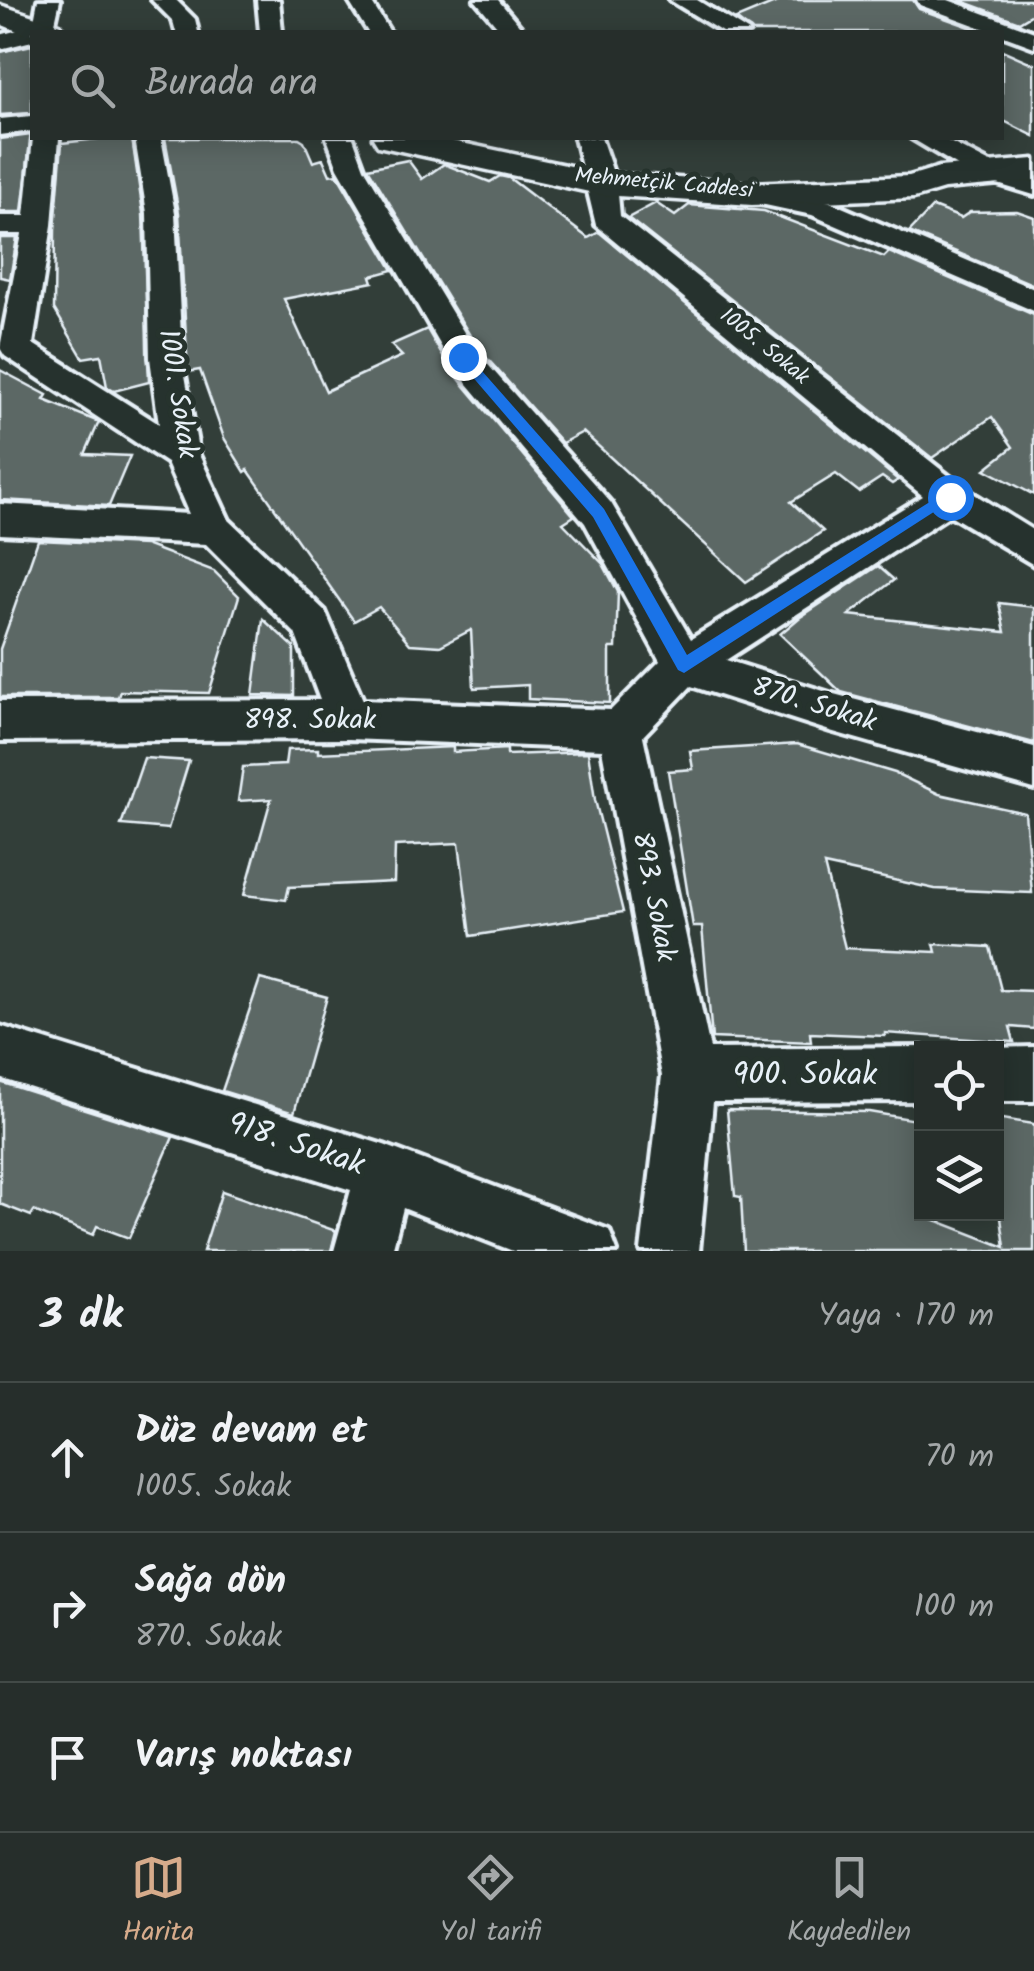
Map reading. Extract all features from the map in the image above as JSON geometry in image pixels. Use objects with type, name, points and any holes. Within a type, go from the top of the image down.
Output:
[{"type":"main road","points":[[0,14],[42,26]]},
{"type":"main road","name":"Mehmetçik Caddesi","points":[[410,140],[746,176],[903,172],[938,178]]},
{"type":"main road","name":"Mehmetçik Caddesi","points":[[464,140],[595,160],[752,194],[914,187],[938,178],[1034,170]]},
{"type":"street","points":[[163,0],[184,20],[186,30]]},
{"type":"street","points":[[268,0],[272,30]]},
{"type":"street","points":[[358,0],[379,30]]},
{"type":"street","points":[[486,0],[512,30]]},
{"type":"street","points":[[681,0],[734,30]]},
{"type":"street","points":[[928,0],[1034,40]]},
{"type":"street","points":[[0,42],[30,31]]},
{"type":"street","points":[[0,127],[30,124]]},
{"type":"street","points":[[46,140],[38,225],[8,348],[182,455]]},
{"type":"street","name":"1001. Sokak","points":[[148,140],[161,213],[166,358],[182,455],[214,530],[311,623],[349,719]]},
{"type":"street","points":[[367,140],[345,153],[463,357],[598,513],[684,665]]},
{"type":"street","points":[[928,140],[986,172],[1034,188]]},
{"type":"street","name":"1005. Sokak","points":[[595,160],[606,219],[950,497],[1034,550]]},
{"type":"street","points":[[866,190],[859,213],[880,233]]},
{"type":"street","points":[[752,194],[820,208],[1034,300]]},
{"type":"street","points":[[0,225],[38,225]]},
{"type":"street","points":[[620,730],[684,665],[950,497]]},
{"type":"street","points":[[0,519],[214,530]]},
{"type":"street","name":"870. Sokak","points":[[684,665],[830,712],[1034,768]]},
{"type":"street","name":"898. Sokak","points":[[0,721],[349,719],[620,730]]},
{"type":"street","name":"893. Sokak","points":[[620,730],[689,1076],[670,1251]]},
{"type":"street","name":"918. Sokak","points":[[0,1052],[384,1174],[588,1251]]},
{"type":"street","name":"900. Sokak","points":[[689,1076],[914,1074]]},
{"type":"street","points":[[1004,1074],[1034,1074]]},
{"type":"street","name":"893. Sokak","points":[[680,1155],[685,1251]]},
{"type":"street","points":[[363,1251],[384,1174]]},
{"type":"building","points":[[782,0],[913,0],[919,9],[978,30],[750,30],[736,19]]},
{"type":"building","points":[[959,0],[1034,0],[1034,13],[1019,22]]},
{"type":"building","points":[[30,45],[30,113],[0,115],[0,52]]},
{"type":"building","points":[[1004,51],[1034,64],[1034,136],[1004,121]]},
{"type":"building","points":[[30,135],[22,212],[0,212],[0,139]]},
{"type":"building","points":[[132,140],[143,213],[149,382],[114,391],[107,387],[101,355],[83,358],[54,309],[62,143]]},
{"type":"building","points":[[165,140],[302,140],[313,162],[323,159],[330,175],[337,174],[393,270],[371,276],[373,282],[284,299],[326,391],[402,356],[391,345],[427,329],[449,367],[574,516],[563,523],[603,564],[618,592],[616,648],[610,648],[610,703],[528,699],[528,685],[474,688],[471,630],[440,646],[410,644],[379,607],[354,621],[224,438],[200,370],[188,372],[179,213]]},
{"type":"building","points":[[408,160],[422,179],[444,164],[490,182],[500,176],[509,178],[588,238],[599,232],[898,480],[892,484],[882,477],[859,492],[836,474],[791,502],[823,531],[746,582],[583,432],[562,443],[477,347],[368,168]]},
{"type":"building","points":[[656,203],[675,216],[689,205],[764,211],[884,257],[889,252],[1034,315],[1034,495],[985,469],[1013,447],[992,417],[932,458],[628,218]]},
{"type":"building","points":[[933,207],[961,218],[970,212],[1017,211],[1034,217],[1034,285],[909,232]]},
{"type":"building","points":[[0,238],[17,238],[10,279],[0,277]]},
{"type":"building","points":[[0,370],[47,395],[44,400],[99,422],[85,454],[130,456],[109,506],[0,500]]},
{"type":"building","points":[[38,540],[145,545],[214,571],[239,596],[209,693],[120,691],[118,697],[0,697],[0,649]]},
{"type":"building","points":[[878,566],[894,580],[849,615],[1005,632],[999,603],[1034,607],[1034,743],[841,692],[780,634]]},
{"type":"building","points":[[263,619],[294,647],[294,696],[253,695]]},
{"type":"building","points":[[797,744],[895,773],[939,794],[1025,813],[1032,893],[935,889],[824,865],[845,948],[936,952],[934,944],[990,947],[1001,990],[1034,991],[1034,1029],[1010,1027],[1014,1042],[885,1033],[810,1033],[811,1042],[712,1038],[702,927],[693,927],[668,771],[693,769],[690,751]]},
{"type":"building","points":[[453,747],[453,752],[507,749],[507,755],[588,752],[595,800],[623,912],[471,936],[459,843],[395,846],[394,882],[289,887],[286,900],[244,895],[271,799],[238,801],[243,767],[285,765],[287,750],[318,749],[318,753]]},
{"type":"building","points":[[144,758],[189,761],[168,829],[121,825]]},
{"type":"building","points":[[260,979],[327,997],[294,1113],[222,1091]]},
{"type":"building","points":[[0,1082],[173,1137],[129,1238],[97,1226],[93,1235],[34,1211],[31,1216],[0,1204]]},
{"type":"building","points":[[727,1110],[869,1112],[914,1120],[914,1221],[938,1221],[1005,1247],[1001,1221],[1004,1119],[1034,1124],[1034,1251],[744,1251],[741,1197],[735,1196]]},
{"type":"building","points":[[222,1191],[336,1231],[331,1251],[203,1251]]},
{"type":"route","points":[[463,357],[598,513],[684,665],[950,497]]}]
